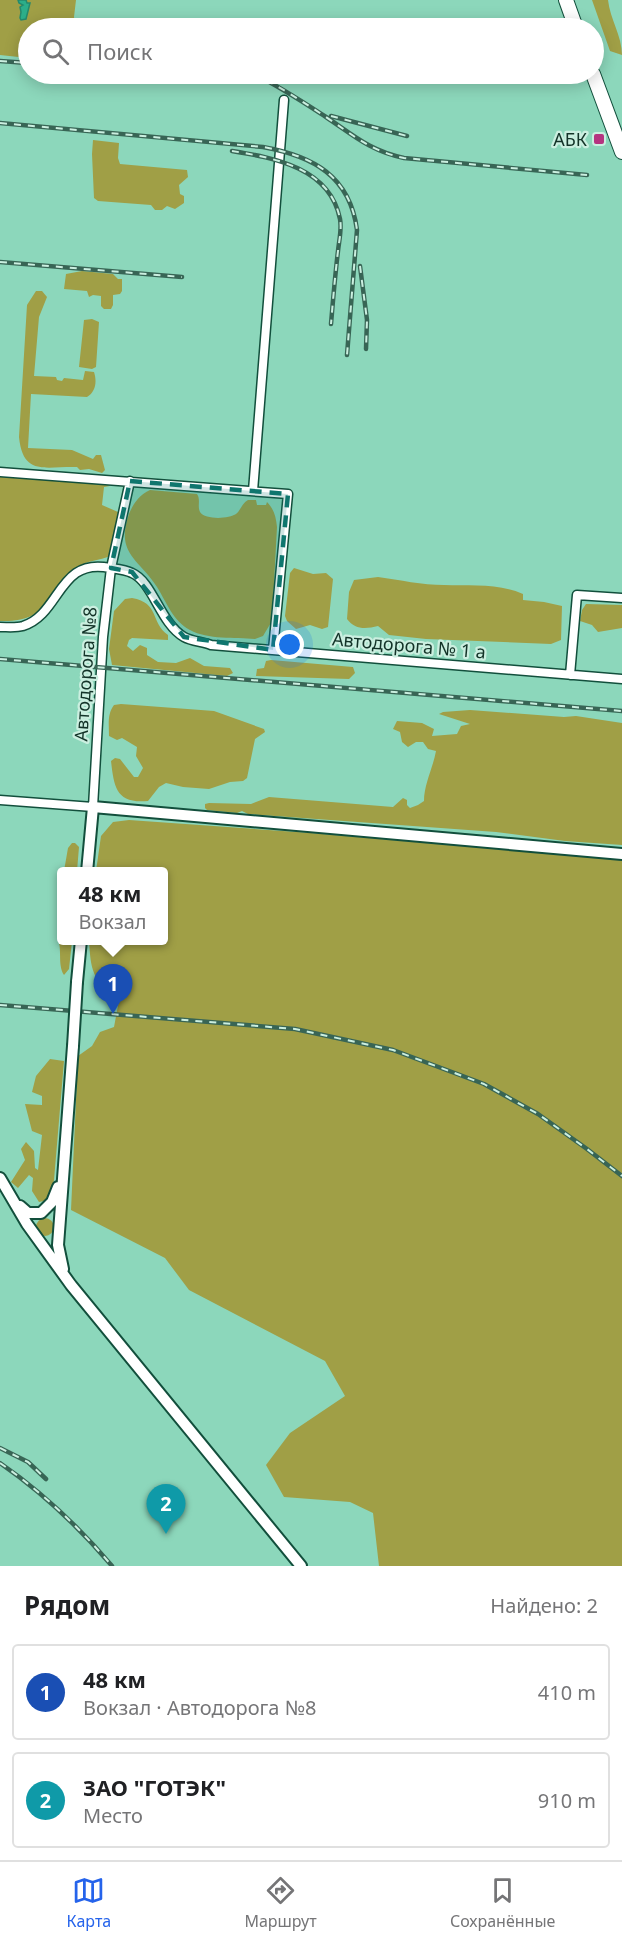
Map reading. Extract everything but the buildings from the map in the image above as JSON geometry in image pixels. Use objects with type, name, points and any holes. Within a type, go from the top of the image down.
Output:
[{"type":"highway","points":[[566,0],[572,18]]},
{"type":"highway","points":[[597,84],[622,152]]},
{"type":"street","points":[[254,491],[285,100]]},
{"type":"street","points":[[0,472],[288,494],[273,650]]},
{"type":"street","name":"Автодорога №8","points":[[87,867],[103,637],[111,568],[129,481]]},
{"type":"street","name":"Автодорога № 1 а","points":[[0,627],[13,628],[32,622],[76,572],[100,566],[132,572],[141,579],[168,622],[184,637],[211,645],[622,679]]},
{"type":"street","points":[[570,675],[577,595],[622,598]]},
{"type":"street","points":[[0,800],[622,854]]},
{"type":"street","points":[[71,1285],[59,1258],[59,1228],[81,945]]},
{"type":"street","points":[[33,1234],[32,1223],[54,1199],[62,1175]]},
{"type":"street","points":[[0,1178],[33,1234],[71,1285],[301,1566]]},
{"type":"street","points":[[9,1192],[25,1212],[54,1216],[59,1228]]},
{"type":"street","points":[[33,1234],[41,1239],[49,1239],[59,1228]]},
{"type":"highlighted area","points":[[130,481],[288,494],[273,650],[184,637],[132,572],[111,568]]},
{"type":"shaded area","points":[[0,0],[76,0],[74,18],[18,18],[18,57],[0,55]]},
{"type":"shaded area","points":[[18,0],[26,0],[30,3],[26,18],[20,18],[20,7],[23,5]]},
{"type":"shaded area","points":[[592,0],[608,0],[622,55],[610,51],[604,34],[604,18],[598,18]]},
{"type":"shaded area","points":[[93,140],[119,143],[120,164],[187,170],[188,177],[179,185],[180,194],[184,196],[184,203],[175,209],[167,206],[162,210],[155,210],[151,205],[98,201],[94,198]]},
{"type":"shaded area","points":[[82,271],[113,274],[118,279],[122,279],[122,291],[120,294],[113,295],[111,309],[104,309],[101,306],[101,296],[89,297],[87,291],[64,289],[66,274]]},
{"type":"shaded area","points":[[36,291],[42,291],[47,297],[39,317],[34,376],[56,377],[57,380],[62,381],[64,378],[83,380],[85,371],[94,372],[95,383],[94,389],[87,397],[31,394],[28,448],[72,450],[93,459],[96,455],[101,455],[105,470],[102,473],[89,469],[80,470],[77,467],[38,467],[25,458],[21,450],[19,437],[27,305]]},
{"type":"shaded area","points":[[92,319],[99,322],[96,367],[92,369],[79,367],[84,320]]},
{"type":"shaded area","points":[[0,475],[106,484],[110,486],[104,487],[102,505],[118,512],[114,549],[110,556],[78,567],[38,612],[29,617],[0,621]]},
{"type":"shaded area","points":[[150,490],[197,494],[200,512],[212,517],[233,516],[248,500],[256,500],[257,505],[266,505],[267,502],[274,513],[277,527],[272,621],[263,636],[255,639],[205,635],[190,630],[175,617],[150,577],[131,555],[125,538],[125,527],[132,507]]},
{"type":"shaded area","points":[[294,568],[313,574],[326,573],[333,579],[328,627],[322,629],[310,625],[296,629],[287,621],[285,616],[290,573]]},
{"type":"shaded area","points":[[378,577],[428,584],[503,588],[523,594],[523,600],[562,606],[561,640],[551,644],[426,639],[389,635],[378,626],[357,627],[347,619],[349,592],[354,580]]},
{"type":"shaded area","points":[[125,599],[141,600],[151,608],[162,630],[168,635],[168,640],[132,638],[127,646],[133,651],[140,645],[147,648],[147,655],[158,662],[176,663],[190,658],[204,666],[230,668],[233,673],[227,676],[112,665],[109,649],[114,611]]},
{"type":"shaded area","points":[[586,604],[622,605],[622,628],[598,632],[592,625],[580,621]]},
{"type":"shaded area","points":[[266,661],[353,667],[355,673],[349,679],[256,676],[257,669],[264,668]]},
{"type":"shaded area","points":[[114,705],[214,711],[264,729],[265,732],[255,739],[247,778],[243,781],[230,782],[209,789],[166,783],[159,787],[148,801],[129,800],[123,797],[116,786],[111,761],[115,758],[120,759],[134,777],[138,777],[143,768],[136,756],[137,747],[122,738],[117,740],[109,736],[110,712]]},
{"type":"shaded area","points":[[470,710],[576,716],[622,723],[622,845],[565,841],[496,832],[248,814],[242,811],[237,813],[205,808],[205,804],[209,803],[251,804],[269,797],[393,807],[403,798],[407,800],[410,808],[424,801],[425,788],[436,751],[428,749],[423,742],[416,742],[408,747],[402,742],[400,732],[393,729],[397,721],[422,723],[434,729],[432,736],[457,734],[461,726],[470,724],[439,714]]},
{"type":"shaded area","points":[[129,820],[311,833],[622,860],[622,1566],[379,1566],[373,1513],[350,1502],[284,1497],[266,1465],[290,1433],[345,1396],[325,1361],[189,1290],[165,1258],[71,1210],[78,1056],[92,1046],[100,1032],[114,1027],[120,995],[103,985],[94,974],[89,945],[168,945],[168,867],[97,867],[101,836],[113,822]]},
{"type":"shaded area","points":[[72,843],[79,847],[77,867],[65,867],[68,848]]},
{"type":"shaded area","points":[[72,945],[69,969],[64,975],[61,966],[60,946]]},
{"type":"shaded area","points":[[50,1059],[64,1061],[54,1180],[49,1200],[39,1202],[32,1191],[33,1178],[29,1175],[18,1188],[11,1182],[25,1160],[21,1149],[26,1142],[34,1151],[35,1168],[38,1170],[42,1135],[32,1131],[25,1104],[42,1105],[42,1096],[32,1092],[36,1076]]},
{"type":"shaded area","points":[[45,1218],[51,1221],[54,1227],[51,1233],[45,1236],[39,1233],[36,1227],[39,1221]]},
{"type":"railway","points":[[0,61],[18,62]]},
{"type":"railway","points":[[273,84],[362,142],[392,155],[587,175]]},
{"type":"railway","points":[[331,116],[407,136]]},
{"type":"railway","points":[[0,123],[263,147],[298,156],[313,163],[337,182],[353,211],[357,230],[347,355]]},
{"type":"railway","points":[[232,151],[266,157],[298,168],[325,188],[334,202],[341,227],[331,324]]},
{"type":"railway","points":[[0,262],[182,277]]},
{"type":"railway","points":[[360,266],[367,320],[366,349]]},
{"type":"railway","points":[[0,659],[622,711]]},
{"type":"railway","points":[[0,1005],[295,1029],[393,1050],[484,1084],[538,1114],[622,1176]]},
{"type":"railway","points":[[0,1448],[28,1462],[46,1479]]},
{"type":"railway","points":[[0,1463],[59,1511],[112,1566]]},
{"type":"place","name":"АБК","points":[[599,139]]},
{"type":"place","name":"48 км","points":[[113,1014]]},
{"type":"place","name":"ЗАО \"ГОТЭК\"","points":[[166,1534]]}]
